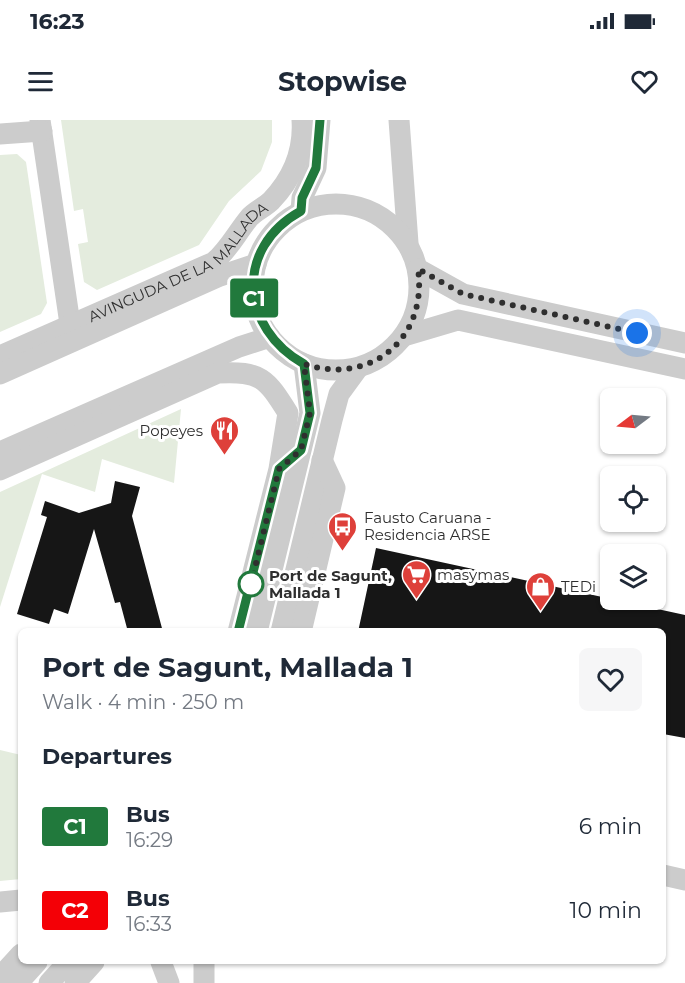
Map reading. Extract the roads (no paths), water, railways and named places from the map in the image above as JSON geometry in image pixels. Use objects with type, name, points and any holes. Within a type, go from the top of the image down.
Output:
[{"type":"street","name":"AVINGUDA DE LA MALLADA","points":[[0,356],[162,282],[214,262],[229,250],[250,217],[272,200],[297,163],[303,140],[302,120]]},
{"type":"street","points":[[301,211],[302,198],[316,168],[320,120]]},
{"type":"street","points":[[399,120],[408,243],[418,269],[418,304],[404,336],[384,356],[358,368],[331,370],[304,364],[288,355],[270,337],[261,322],[254,302],[253,282],[256,264],[273,233],[301,211],[325,204],[340,203],[362,207],[393,226],[408,243]]},
{"type":"street","points":[[0,134],[41,125],[70,324]]},
{"type":"street","name":"AVINGUDA DE LA MALLADA","points":[[0,375],[185,292],[256,264]]},
{"type":"street","points":[[418,269],[463,294],[685,343]]},
{"type":"street","points":[[162,282],[185,292]]},
{"type":"street","points":[[404,336],[458,320],[685,369]]},
{"type":"street","points":[[0,470],[270,337]]},
{"type":"street","points":[[259,628],[310,413],[304,364]]},
{"type":"street","points":[[281,628],[339,394],[358,368]]},
{"type":"street","points":[[0,452],[188,377],[242,372],[269,383],[288,413],[279,469],[239,628]]},
{"type":"street","points":[[279,469],[301,450]]},
{"type":"street","points":[[302,628],[335,488],[322,460]]},
{"type":"street","points":[[666,876],[685,880]]},
{"type":"street","points":[[0,902],[18,900]]},
{"type":"street","points":[[0,977],[18,957]]},
{"type":"street","points":[[18,983],[35,964]]},
{"type":"street","points":[[49,983],[67,964]]},
{"type":"street","points":[[75,983],[92,964]]},
{"type":"street","points":[[161,964],[169,983]]},
{"type":"street","points":[[204,964],[204,983]]},
{"type":"place","name":"Popeyes","points":[[224,456]]},
{"type":"place","name":"Fausto Caruana - Residencia ARSE","points":[[343,552]]},
{"type":"place","name":"Port de Sagunt, Mallada 1","points":[[251,584]]},
{"type":"place","name":"masymas","points":[[416,600]]},
{"type":"place","name":"TEDi","points":[[540,612]]}]
